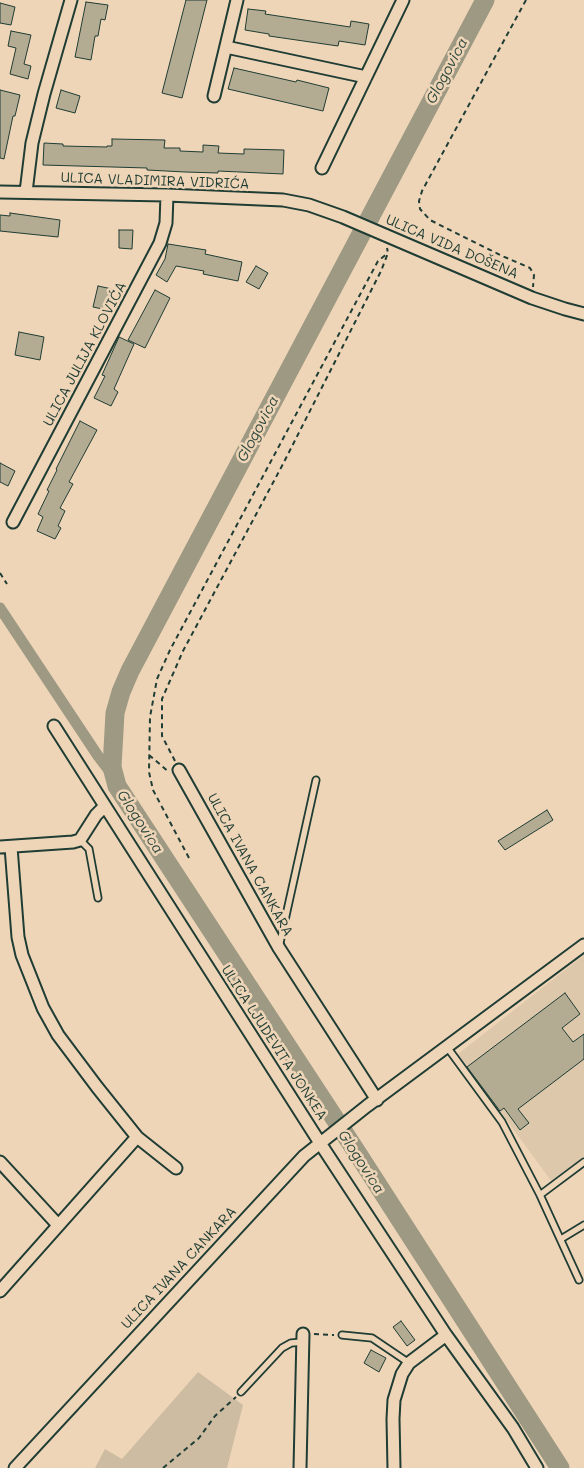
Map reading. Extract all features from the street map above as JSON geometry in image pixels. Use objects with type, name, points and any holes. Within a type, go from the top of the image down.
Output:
[{"type":"street","points":[[26,192],[32,143],[71,0]]},
{"type":"street","points":[[214,96],[237,0]]},
{"type":"street","points":[[322,168],[403,0]]},
{"type":"street","points":[[226,47],[366,77]]},
{"type":"street","name":"ULICA VLADIMIRA VIDRIĆA","points":[[0,192],[166,195],[282,200],[308,205]]},
{"type":"street","name":"ULICA JULIJA KLOVIĆA","points":[[14,522],[160,243],[166,222],[166,195]]},
{"type":"street","name":"ULICA VIDA DOŠENA","points":[[308,205],[343,217],[532,298],[584,314]]},
{"type":"street","name":"ULICA LJUDEVITA JONKEA","points":[[54,726],[323,1140],[446,1335],[513,1428],[538,1468]]},
{"type":"street","name":"ULICA IVANA CANKARA","points":[[179,770],[279,948],[372,1103]]},
{"type":"street","points":[[105,806],[96,814],[80,840],[64,844],[5,847],[18,937],[22,955],[43,1008],[58,1035],[137,1137],[176,1168]]},
{"type":"street","name":"ULICA IVANA CANKARA","points":[[15,1468],[289,1171],[323,1140],[584,946]]},
{"type":"street","points":[[0,1290],[137,1137]]},
{"type":"street","points":[[0,1162],[58,1225]]},
{"type":"street","points":[[394,1468],[394,1400],[402,1374],[409,1363],[446,1335]]},
{"type":"street","points":[[300,1468],[303,1338]]},
{"type":"lane","points":[[279,948],[316,780]]},
{"type":"lane","points":[[80,840],[89,849],[98,898]]},
{"type":"lane","points":[[447,1047],[502,1122],[540,1195],[579,1280]]},
{"type":"lane","points":[[540,1195],[584,1162]]},
{"type":"lane","points":[[561,1239],[584,1225]]},
{"type":"lane","points":[[342,1335],[372,1338],[409,1363]]},
{"type":"lane","points":[[241,1392],[282,1348],[303,1338]]},
{"type":"path","points":[[526,0],[422,191],[419,200],[420,209],[430,220],[530,268],[534,275],[532,298]]},
{"type":"path","points":[[179,770],[162,736],[162,698],[182,651],[283,464],[382,271],[388,254],[386,236]]},
{"type":"path","points":[[190,858],[153,790],[149,772],[150,717],[157,679],[170,650],[378,262],[388,254]]},
{"type":"path","points":[[0,573],[7,584]]},
{"type":"path","points":[[303,1338],[342,1335]]},
{"type":"path","points":[[163,1468],[199,1438],[215,1416],[241,1392]]},
{"type":"shaded area","points":[[584,955],[584,1159],[552,1182],[458,1054]]},
{"type":"shaded area","points":[[198,1372],[243,1405],[227,1468],[95,1468],[105,1449],[122,1459]]},
{"type":"building","points":[[186,0],[207,0],[182,98],[162,93]]},
{"type":"building","points":[[86,2],[108,5],[105,20],[101,19],[98,36],[95,36],[91,60],[75,57]]},
{"type":"building","points":[[0,3],[15,7],[11,25],[0,23]]},
{"type":"building","points":[[248,9],[266,11],[265,14],[350,27],[351,21],[369,24],[365,45],[339,41],[338,46],[269,36],[269,34],[245,30]]},
{"type":"building","points":[[11,31],[31,35],[24,64],[31,66],[28,79],[10,74],[16,48],[8,46]]},
{"type":"building","points":[[234,68],[329,88],[323,111],[228,89]]},
{"type":"building","points":[[0,90],[20,95],[15,116],[13,116],[4,159],[0,158]]},
{"type":"building","points":[[61,90],[80,96],[75,113],[56,108]]},
{"type":"building","points":[[112,139],[165,140],[164,148],[180,148],[180,151],[203,152],[203,145],[219,146],[218,153],[244,154],[244,149],[284,150],[283,174],[218,171],[218,173],[185,172],[147,170],[147,168],[43,165],[44,143],[63,144],[63,146],[107,147],[112,146]]},
{"type":"building","points":[[10,213],[60,220],[58,237],[0,231],[0,215],[10,216]]},
{"type":"building","points":[[119,230],[133,230],[132,249],[119,248]]},
{"type":"building","points":[[168,244],[206,250],[205,254],[242,262],[238,281],[203,274],[204,271],[176,266],[167,282],[156,275],[165,259]]},
{"type":"building","points":[[256,266],[268,273],[259,289],[246,282]]},
{"type":"building","points":[[98,286],[112,289],[107,310],[93,307]]},
{"type":"building","points":[[155,290],[170,298],[145,348],[128,340]]},
{"type":"building","points":[[19,332],[44,337],[40,360],[15,355]]},
{"type":"building","points":[[119,337],[134,344],[114,389],[118,392],[111,406],[94,398],[105,376],[102,375]]},
{"type":"building","points":[[80,421],[97,430],[69,482],[73,484],[60,508],[65,511],[58,526],[61,528],[55,539],[37,531],[43,517],[38,514],[49,491],[47,490],[56,469]]},
{"type":"building","points":[[0,463],[15,471],[8,486],[0,482]]},
{"type":"building","points":[[547,810],[553,820],[505,850],[498,841]]},
{"type":"building","points":[[565,993],[580,1014],[562,1028],[573,1042],[584,1034],[584,1059],[518,1109],[529,1123],[520,1130],[504,1108],[500,1111],[467,1067]]},
{"type":"building","points":[[401,1321],[415,1340],[407,1346],[393,1327]]},
{"type":"building","points":[[371,1350],[386,1358],[379,1372],[364,1363]]},
{"type":"waterway","name":"Glogovica","points":[[485,0],[130,671],[115,713],[112,767],[117,786],[356,1151],[560,1468]]},
{"type":"waterway","points":[[0,608],[98,756],[114,777]]}]
